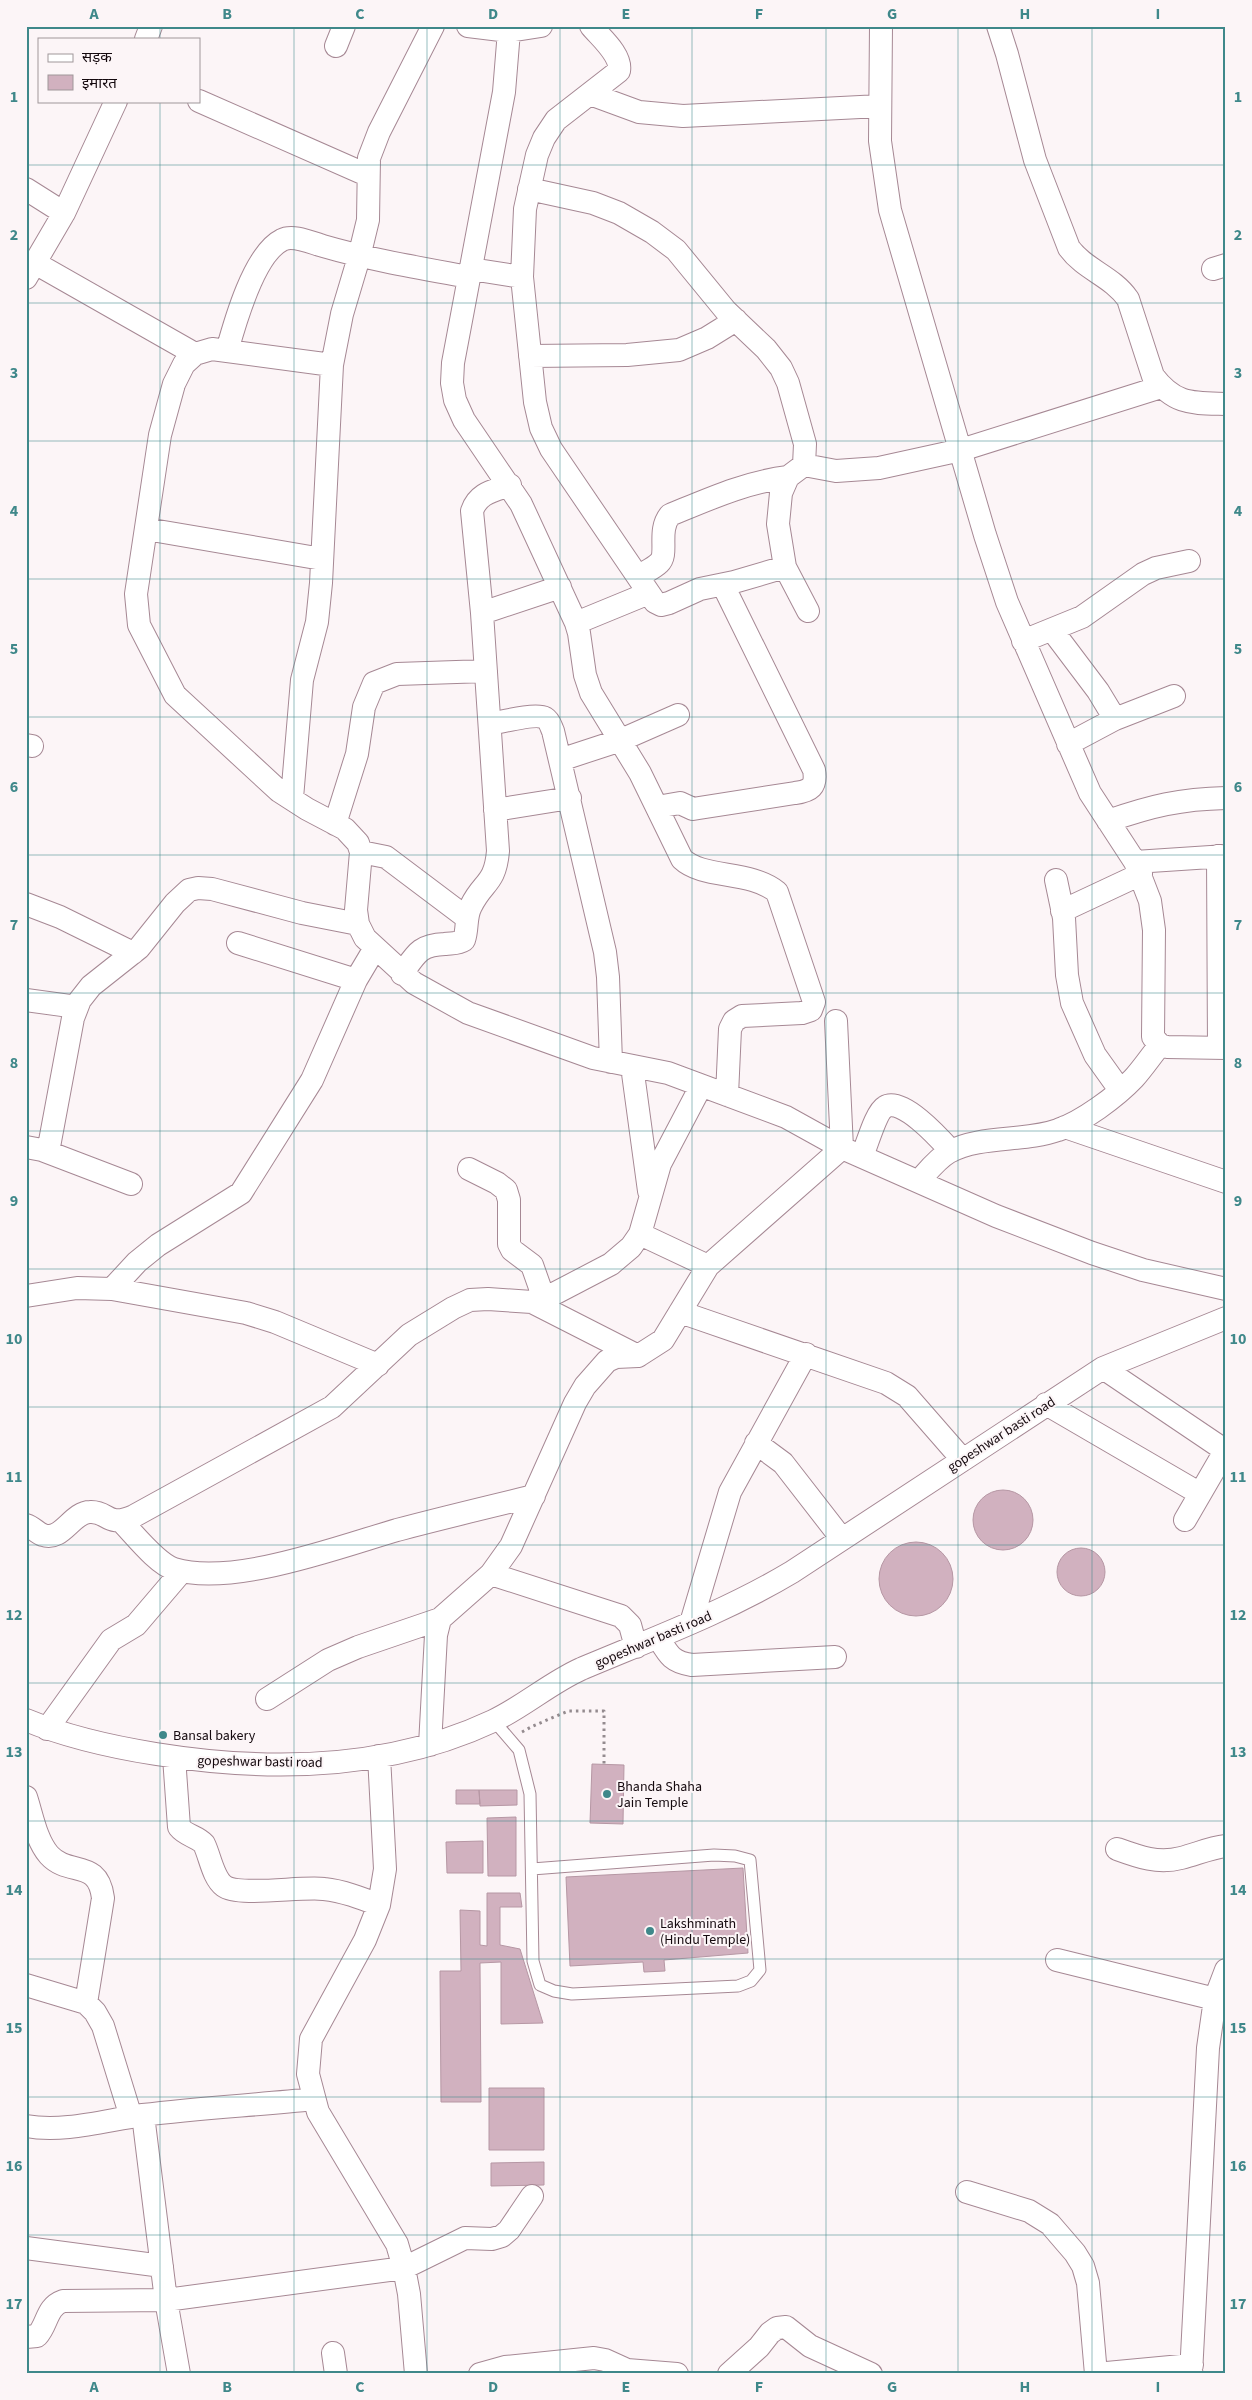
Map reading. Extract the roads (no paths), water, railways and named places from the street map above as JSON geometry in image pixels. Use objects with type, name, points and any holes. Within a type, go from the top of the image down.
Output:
[{"type":"street","points":[[146,38],[151,26]]},
{"type":"street","points":[[292,798],[302,680],[317,622],[332,365],[342,314],[360,257],[368,220],[367,174],[374,144],[433,26]]},
{"type":"street","points":[[468,26],[509,31],[541,26]]},
{"type":"street","points":[[591,26],[620,65],[619,71],[556,120],[544,138],[537,155],[525,209],[522,277],[535,402],[544,435],[577,488],[655,602],[661,604],[700,589],[723,585],[785,567]]},
{"type":"street","points":[[881,26],[880,141],[890,210],[985,535],[1023,641],[1090,793],[1138,868],[1150,901],[1154,930],[1152,1026],[1154,1037],[1160,1045],[1167,1047],[1222,1048],[1222,856],[1138,868],[1062,911]]},
{"type":"street","points":[[998,26],[1035,160],[1069,248],[1078,260],[1120,288],[1128,298],[1153,376],[1161,387],[1174,398],[1186,402],[1226,404]]},
{"type":"street","points":[[509,31],[504,92],[453,362],[452,383],[455,400],[464,420],[510,485],[521,504],[576,623],[585,675],[591,693],[607,722],[620,740],[657,807],[682,858],[693,867],[766,883],[777,892],[812,990],[814,1002],[811,1010],[802,1013],[742,1016],[734,1021],[730,1029],[727,1095]]},
{"type":"street","points":[[590,94],[639,112],[683,116],[880,106]]},
{"type":"street","points":[[200,101],[367,174]]},
{"type":"street","points":[[116,102],[64,212],[31,270],[195,354]]},
{"type":"street","points":[[26,189],[64,212]]},
{"type":"street","points":[[529,190],[593,203],[619,213],[652,232],[676,250],[736,320],[766,349],[781,368],[788,383],[805,444],[796,471],[781,493],[778,524],[785,567],[808,611]]},
{"type":"street","points":[[227,351],[238,311],[256,270],[271,249],[283,239],[295,238],[360,257],[470,273],[522,277]]},
{"type":"street","points":[[530,356],[627,356],[679,350],[707,338],[736,320]]},
{"type":"street","points":[[332,365],[212,349],[195,354],[184,364],[174,384],[160,435],[136,594],[136,611],[139,625],[175,695],[279,791],[352,835],[358,843],[361,852],[356,910],[358,924],[365,938],[402,974],[421,987],[468,1013],[593,1058],[668,1073],[786,1117],[852,1152],[996,1216],[1092,1253],[1143,1270],[1226,1289]]},
{"type":"street","points":[[576,623],[644,584],[663,556],[662,530],[664,522],[670,515],[728,490],[796,471],[879,468],[961,450],[1161,387]]},
{"type":"street","points":[[402,974],[418,951],[425,947],[458,943],[464,940],[471,904],[493,877],[497,865],[490,724],[472,511],[475,500],[484,494],[510,485]]},
{"type":"street","points":[[146,529],[322,559]]},
{"type":"street","points":[[1023,641],[1082,617],[1143,574],[1156,568],[1189,561]]},
{"type":"street","points":[[657,807],[680,803],[693,809],[808,791],[813,787],[815,779],[814,770],[723,585]]},
{"type":"street","points":[[482,613],[560,587]]},
{"type":"street","points":[[1052,630],[1098,691],[1114,718]]},
{"type":"street","points":[[335,824],[357,754],[364,707],[374,683],[397,674],[486,671]]},
{"type":"street","points":[[1068,744],[1114,718],[1174,696]]},
{"type":"street","points":[[560,760],[620,740],[678,715]]},
{"type":"street","points":[[490,724],[536,716],[544,717],[550,722],[570,798],[604,952],[622,1064],[650,1202]]},
{"type":"street","points":[[495,810],[570,798]]},
{"type":"street","points":[[1108,821],[1147,807],[1172,802],[1226,798]]},
{"type":"street","points":[[361,852],[386,857],[467,918]]},
{"type":"street","points":[[1056,880],[1062,911],[1067,975],[1072,1003],[1095,1054],[1120,1090]]},
{"type":"street","points":[[131,1184],[37,1149],[73,1018],[78,1006],[91,986],[133,953],[175,903],[189,890],[198,888],[212,889],[309,915],[358,924]]},
{"type":"street","points":[[26,904],[60,916],[133,953]]},
{"type":"street","points":[[238,943],[356,980]]},
{"type":"street","points":[[112,1289],[137,1262],[158,1245],[241,1193],[312,1080],[356,980],[375,948]]},
{"type":"street","points":[[26,1000],[78,1006]]},
{"type":"street","points":[[836,1021],[852,1152]]},
{"type":"street","points":[[919,1181],[938,1160],[951,1151],[977,1144],[1026,1138],[1065,1127],[1120,1090],[1134,1078],[1160,1045]]},
{"type":"street","points":[[26,1526],[44,1535],[54,1535],[62,1530],[78,1514],[91,1511],[110,1520],[121,1521],[332,1407],[410,1335],[470,1300],[538,1300],[611,1264],[630,1247],[640,1234],[660,1164],[701,1086]]},
{"type":"street","points":[[267,1699],[328,1660],[358,1647],[440,1619],[491,1574],[511,1546],[585,1386],[607,1361],[616,1357],[638,1356],[663,1340],[708,1266],[852,1152],[884,1107],[890,1105],[898,1106],[920,1120],[951,1151]]},
{"type":"street","points":[[1065,1127],[1226,1182]]},
{"type":"street","points":[[469,1169],[497,1183],[506,1190],[509,1200],[508,1244],[512,1250],[532,1265],[538,1300]]},
{"type":"street","points":[[640,1234],[708,1266]]},
{"type":"street","points":[[26,1296],[77,1288],[112,1289],[246,1313],[275,1322],[378,1364]]},
{"type":"street","points":[[538,1300],[638,1356]]},
{"type":"street","points":[[680,1312],[886,1383],[907,1396],[962,1459]]},
{"type":"street","name":"gopeshwar basti road","points":[[26,1720],[47,1729],[118,1748],[174,1757],[224,1762],[305,1764],[379,1756],[430,1745],[494,1721],[579,1670],[658,1638],[756,1593],[792,1572],[1103,1368],[1226,1318]]},
{"type":"street","points":[[690,1623],[730,1492],[806,1354]]},
{"type":"street","points":[[1103,1368],[1225,1451],[1185,1520]]},
{"type":"street","points":[[1046,1404],[1192,1489]]},
{"type":"street","points":[[756,1443],[783,1463],[842,1539]]},
{"type":"street","points":[[121,1521],[160,1561],[172,1569],[214,1574],[263,1568],[438,1519],[534,1496]]},
{"type":"street","points":[[47,1729],[111,1640],[136,1625],[182,1571]]},
{"type":"street","points":[[491,1574],[620,1616],[630,1626],[636,1647]]},
{"type":"street","points":[[430,1745],[436,1635],[440,1619]]},
{"type":"street","points":[[658,1638],[670,1657],[679,1663],[692,1665],[835,1657]]},
{"type":"street","points":[[379,1756],[385,1869],[379,1905],[366,1940],[311,2039],[308,2074],[318,2112],[396,2244],[404,2268],[409,2294],[416,2374]]},
{"type":"street","points":[[174,1757],[179,1827],[184,1833],[201,1840],[219,1881],[224,1886],[240,1890],[322,1889],[345,1893],[379,1905]]},
{"type":"street","points":[[26,1796],[42,1846],[50,1857],[96,1876],[101,1884],[103,1898],[86,2003]]},
{"type":"street","points":[[1117,1849],[1154,1860],[1181,1858],[1206,1848],[1226,1846]]},
{"type":"street","points":[[967,2192],[1029,2211],[1050,2224],[1075,2253],[1083,2266],[1088,2283],[1096,2374],[1191,2369],[1208,2048],[1222,1985],[1056,1960]]},
{"type":"street","points":[[26,1985],[86,2003],[95,2012],[137,2116],[162,2266],[173,2373]]},
{"type":"street","points":[[26,2126],[39,2128],[69,2126],[137,2116],[314,2099]]},
{"type":"street","points":[[26,2337],[37,2336],[45,2328],[49,2311],[56,2304],[63,2301],[166,2300],[404,2268],[464,2238],[492,2239],[502,2236],[510,2230],[532,2196]]},
{"type":"street","points":[[26,2248],[162,2266]]},
{"type":"street","points":[[729,2374],[759,2347],[770,2333],[777,2328],[786,2327],[810,2346],[871,2374]]},
{"type":"street","points":[[480,2374],[506,2367],[594,2358],[605,2360],[626,2370],[677,2374]]},
{"type":"lane","points":[[494,1721],[519,1750],[530,1794],[533,1961],[540,1985],[572,1994],[738,1986],[751,1981],[760,1970],[750,1860],[735,1856],[714,1855],[532,1869]]},
{"type":"place","name":"Bansal bakery","points":[[163,1735]]},
{"type":"place","name":"Bhanda Shaha Jain Temple","points":[[607,1794]]},
{"type":"place","name":"Lakshminath (Hindu Temple)","points":[[650,1931]]}]
